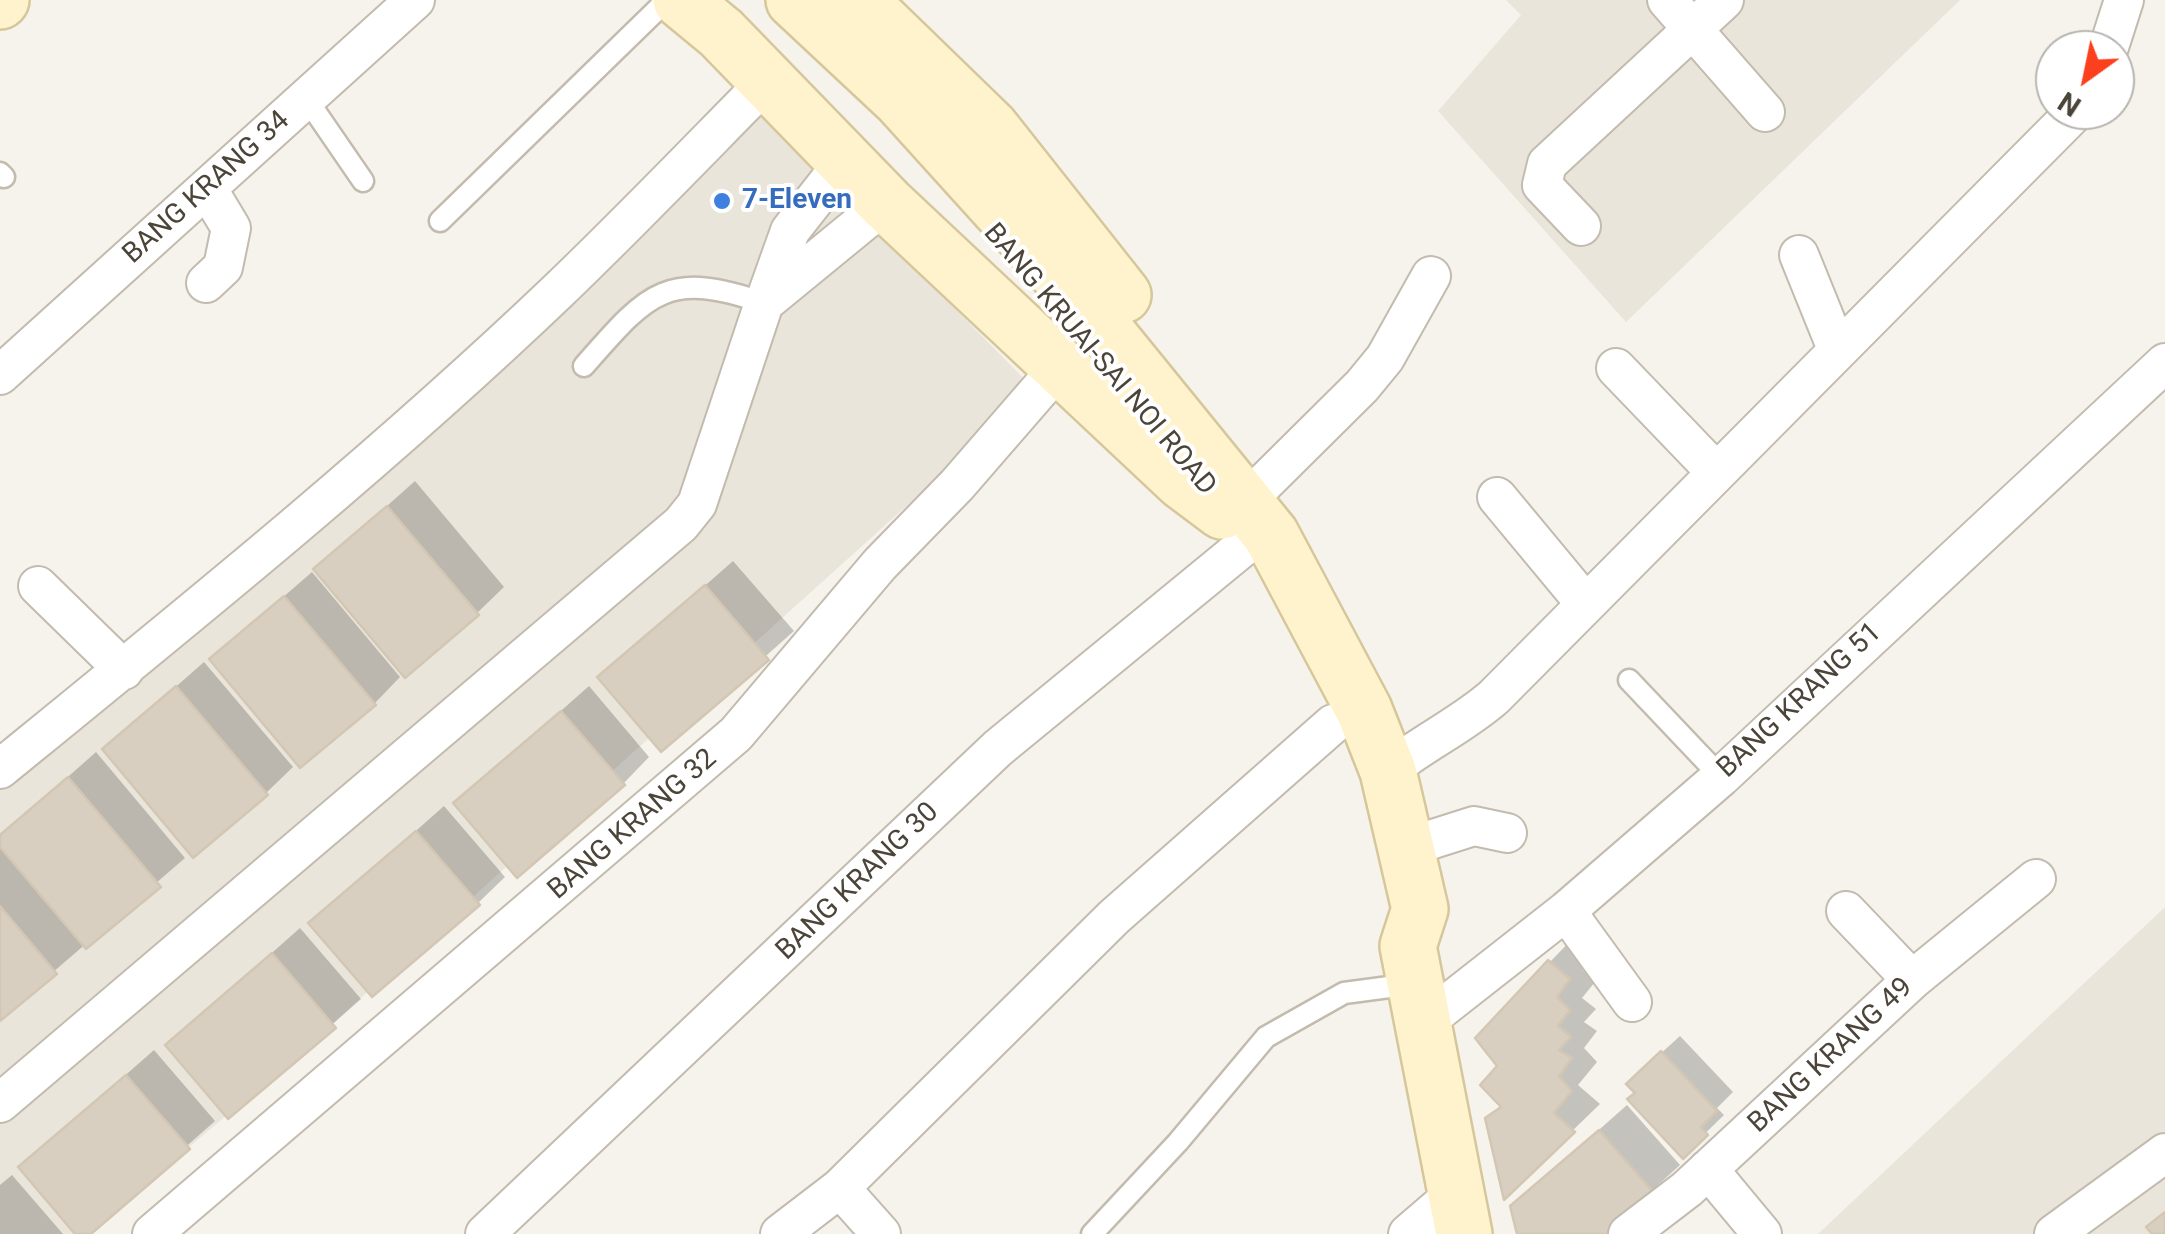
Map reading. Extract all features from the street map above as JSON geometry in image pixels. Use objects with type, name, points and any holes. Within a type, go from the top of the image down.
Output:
[{"type":"main road","points":[[681,0],[886,203],[1062,364],[1182,482],[1233,506]]},
{"type":"main road","name":"BANG KRUAI-SAI NOI ROAD","points":[[764,0],[887,114],[1056,285]]},
{"type":"main road","name":"BANG KRUAI-SAI NOI ROAD","points":[[794,0],[902,100],[1233,506],[1292,570],[1364,710],[1388,771],[1420,909],[1415,985]]},
{"type":"main road","points":[[859,0],[991,128],[1141,318],[1202,419],[1233,506]]},
{"type":"main road","name":"BANG KRUAI-SAI NOI ROAD","points":[[1233,506],[1332,724],[1367,832],[1383,917],[1415,985],[1460,1213]]},
{"type":"street","name":"BANG KRANG 34","points":[[0,375],[415,0]]},
{"type":"street","points":[[1667,0],[1766,112]]},
{"type":"street","points":[[1581,226],[1542,185],[1542,173],[1724,0]]},
{"type":"street","points":[[2114,30],[2124,0]]},
{"type":"street","points":[[0,769],[124,670],[557,292],[766,82]]},
{"type":"street","points":[[1388,771],[1422,746],[1466,722],[2058,130]]},
{"type":"street","points":[[0,1103],[682,524],[697,504],[790,231],[844,162]]},
{"type":"street","points":[[206,282],[223,267],[231,228],[207,188]]},
{"type":"street","points":[[764,303],[886,203]]},
{"type":"street","points":[[1798,255],[1837,349]]},
{"type":"street","name":"BANG KRANG 30","points":[[485,1234],[998,748],[1233,506],[1362,386],[1385,358],[1432,276]]},
{"type":"street","name":"BANG KRANG 51","points":[[1415,985],[1566,911],[1721,777],[2165,362]]},
{"type":"street","name":"BANG KRANG 32","points":[[152,1234],[736,734],[880,564],[957,485],[1062,364]]},
{"type":"street","points":[[1616,368],[1716,472]]},
{"type":"street","points":[[1497,497],[1585,603]]},
{"type":"street","points":[[38,586],[124,670]]},
{"type":"street","points":[[780,1234],[840,1188],[1114,917],[1332,724]]},
{"type":"street","points":[[1408,847],[1474,826],[1507,834]]},
{"type":"street","name":"BANG KRANG 49","points":[[1628,1234],[1708,1169],[1912,980],[2036,879]]},
{"type":"street","points":[[1566,911],[1632,1002]]},
{"type":"street","points":[[1846,911],[1912,980]]},
{"type":"street","points":[[2054,1234],[2165,1153]]},
{"type":"street","points":[[1708,1169],[1762,1234]]},
{"type":"street","points":[[840,1188],[881,1234]]},
{"type":"street","points":[[1408,1234],[1460,1213]]},
{"type":"lane","points":[[440,221],[667,0]]},
{"type":"lane","points":[[306,98],[363,181]]},
{"type":"lane","points":[[584,366],[620,326],[660,293],[688,285],[722,288],[764,303]]},
{"type":"lane","points":[[1629,680],[1721,777]]},
{"type":"lane","points":[[1092,1234],[1178,1142],[1266,1036],[1344,992],[1415,985]]},
{"type":"shaded area","points":[[1506,0],[1960,0],[1626,322],[1438,111],[1521,15]]},
{"type":"shaded area","points":[[758,108],[1035,390],[291,1061],[86,1234],[0,1234],[0,785]]},
{"type":"shaded area","points":[[2165,907],[2165,1234],[1818,1234]]},
{"type":"building","points":[[387,506],[479,615],[405,678],[313,569]]},
{"type":"building","points":[[705,585],[769,660],[661,752],[597,677]]},
{"type":"building","points":[[284,596],[376,705],[300,768],[209,659]]},
{"type":"building","points":[[176,686],[268,795],[193,858],[102,749]]},
{"type":"building","points":[[561,711],[625,785],[517,878],[453,803]]},
{"type":"building","points":[[68,777],[161,887],[86,949],[0,847],[0,835]]},
{"type":"building","points":[[416,831],[480,905],[372,997],[308,923]]},
{"type":"building","points":[[0,906],[57,974],[0,1021]]},
{"type":"building","points":[[272,953],[336,1028],[228,1119],[165,1045]]},
{"type":"building","points":[[1548,960],[1570,979],[1557,997],[1570,1010],[1558,1026],[1571,1037],[1559,1050],[1572,1058],[1559,1076],[1572,1091],[1554,1113],[1575,1132],[1504,1200],[1485,1118],[1501,1107],[1480,1085],[1497,1066],[1475,1038]]},
{"type":"building","points":[[1661,1051],[1717,1111],[1701,1127],[1708,1135],[1683,1159],[1627,1099],[1635,1093],[1626,1084]]},
{"type":"building","points":[[126,1075],[190,1149],[91,1234],[75,1234],[18,1167]]},
{"type":"building","points":[[1599,1130],[1655,1194],[1608,1234],[1517,1234],[1510,1206]]},
{"type":"building","points":[[2165,1212],[2165,1234],[2152,1234],[2146,1227]]},
{"type":"place","name":"7-Eleven","points":[[722,201]]}]
